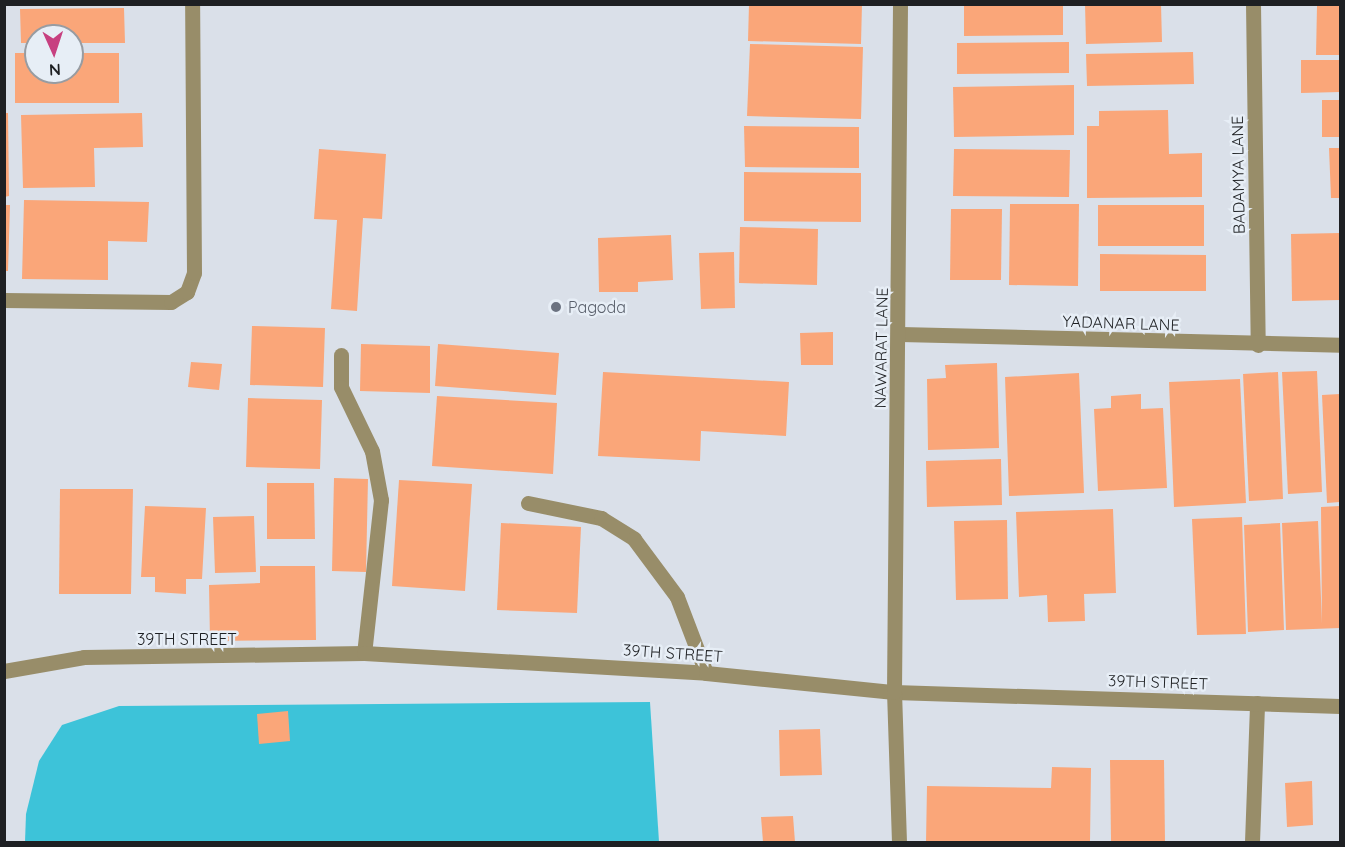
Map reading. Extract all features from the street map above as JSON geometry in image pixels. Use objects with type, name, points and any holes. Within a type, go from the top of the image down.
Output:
[{"type":"street","points":[[4,300],[171,302],[188,292],[194,273],[192,4]]},
{"type":"street","name":"NAWARAT LANE","points":[[899,843],[894,692],[900,334],[900,4]]},
{"type":"street","name":"BADAMYA LANE","points":[[1253,4],[1258,345]]},
{"type":"street","name":"YADANAR LANE","points":[[900,334],[1258,345],[1341,345]]},
{"type":"street","points":[[341,355],[341,387],[372,451],[381,500],[364,653]]},
{"type":"street","points":[[528,503],[601,518],[634,539],[676,597],[706,673]]},
{"type":"street","name":"39TH STREET","points":[[4,671],[84,657],[364,653],[706,673],[894,692],[1341,705]]},
{"type":"street","points":[[1252,843],[1257,703]]},
{"type":"water","points":[[650,702],[659,842],[25,842],[26,814],[39,761],[62,725],[119,706]]},
{"type":"building","points":[[749,4],[862,4],[861,44],[748,41]]},
{"type":"building","points":[[964,4],[1063,4],[1063,35],[964,36]]},
{"type":"building","points":[[1085,4],[1161,4],[1162,42],[1086,44]]},
{"type":"building","points":[[1317,6],[1340,6],[1340,55],[1316,55]]},
{"type":"building","points":[[124,8],[125,43],[84,43],[84,24],[24,24],[24,43],[21,43],[20,9]]},
{"type":"building","points":[[1069,42],[1069,73],[957,74],[957,43]]},
{"type":"building","points":[[750,44],[863,47],[861,119],[747,116]]},
{"type":"building","points":[[1193,52],[1194,84],[1087,86],[1086,54]]},
{"type":"building","points":[[15,53],[24,53],[24,84],[84,84],[84,53],[119,53],[119,103],[15,103]]},
{"type":"building","points":[[1301,60],[1340,60],[1340,92],[1301,93]]},
{"type":"building","points":[[1074,85],[1074,135],[954,137],[953,87]]},
{"type":"building","points":[[1322,100],[1340,100],[1340,137],[1322,137]]},
{"type":"building","points":[[1168,110],[1169,154],[1202,153],[1202,197],[1087,198],[1087,126],[1099,126],[1099,111]]},
{"type":"building","points":[[4,113],[8,113],[9,196],[4,197]]},
{"type":"building","points":[[142,113],[143,147],[94,148],[95,187],[23,188],[21,115]]},
{"type":"building","points":[[744,126],[859,127],[859,168],[745,167]]},
{"type":"building","points":[[1329,148],[1340,148],[1340,198],[1331,198]]},
{"type":"building","points":[[319,149],[386,154],[382,219],[363,218],[357,311],[331,309],[337,220],[314,219]]},
{"type":"building","points":[[954,149],[1070,150],[1069,197],[953,196]]},
{"type":"building","points":[[744,172],[861,173],[861,222],[744,221]]},
{"type":"building","points":[[24,200],[149,202],[147,242],[108,241],[108,280],[22,279]]},
{"type":"building","points":[[1010,204],[1079,204],[1078,286],[1009,285]]},
{"type":"building","points":[[4,205],[10,205],[8,271],[4,271]]},
{"type":"building","points":[[1098,205],[1204,205],[1204,246],[1098,246]]},
{"type":"building","points":[[951,209],[1002,209],[1001,280],[950,280]]},
{"type":"building","points":[[740,227],[818,229],[817,285],[739,283]]},
{"type":"building","points":[[1340,233],[1340,300],[1292,301],[1291,234]]},
{"type":"building","points":[[671,235],[673,280],[638,282],[638,292],[599,292],[598,238]]},
{"type":"building","points":[[734,252],[735,308],[701,309],[699,253]]},
{"type":"building","points":[[1100,254],[1206,255],[1206,291],[1100,291]]},
{"type":"building","points":[[252,326],[325,328],[323,387],[250,385]]},
{"type":"building","points":[[833,332],[833,365],[801,365],[800,333]]},
{"type":"building","points":[[361,344],[430,346],[430,393],[360,391]]},
{"type":"building","points":[[438,344],[559,353],[556,395],[435,386]]},
{"type":"building","points":[[191,362],[222,364],[219,390],[188,387]]},
{"type":"building","points":[[997,363],[999,448],[928,450],[927,379],[946,378],[945,365]]},
{"type":"building","points":[[1317,371],[1322,492],[1288,494],[1282,372]]},
{"type":"building","points":[[603,372],[789,382],[786,436],[701,431],[700,461],[598,456]]},
{"type":"building","points":[[1278,372],[1283,499],[1249,501],[1243,374]]},
{"type":"building","points":[[1079,373],[1084,493],[1009,496],[1005,377]]},
{"type":"building","points":[[1240,379],[1246,503],[1174,507],[1169,382]]},
{"type":"building","points":[[1141,394],[1141,409],[1163,408],[1167,488],[1098,491],[1094,409],[1111,408],[1111,396]]},
{"type":"building","points":[[1340,394],[1340,502],[1327,503],[1322,395]]},
{"type":"building","points":[[437,396],[557,403],[553,474],[432,466]]},
{"type":"building","points":[[248,398],[322,400],[320,469],[246,467]]},
{"type":"building","points":[[1001,459],[1002,505],[927,507],[926,461]]},
{"type":"building","points":[[334,478],[368,479],[366,572],[332,571]]},
{"type":"building","points":[[399,480],[472,484],[465,591],[392,586]]},
{"type":"building","points":[[267,483],[314,483],[315,539],[267,539]]},
{"type":"building","points":[[60,489],[133,489],[131,594],[59,594]]},
{"type":"building","points":[[145,506],[206,508],[202,579],[186,579],[186,594],[155,592],[155,577],[141,577]]},
{"type":"building","points":[[1340,506],[1340,628],[1286,630],[1282,523],[1318,521],[1322,624],[1321,507]]},
{"type":"building","points":[[1113,509],[1116,593],[1084,594],[1085,621],[1048,622],[1047,595],[1019,597],[1016,512]]},
{"type":"building","points":[[254,516],[256,572],[215,573],[213,517]]},
{"type":"building","points":[[1242,517],[1246,634],[1197,635],[1192,519]]},
{"type":"building","points":[[1007,520],[1008,599],[956,600],[954,521]]},
{"type":"building","points":[[501,523],[581,527],[577,613],[497,610]]},
{"type":"building","points":[[1280,523],[1284,630],[1248,632],[1244,525]]},
{"type":"building","points":[[260,566],[315,566],[316,640],[210,641],[209,585],[260,583]]},
{"type":"building","points":[[288,711],[290,741],[259,744],[257,714]]},
{"type":"building","points":[[820,729],[822,775],[780,776],[779,730]]},
{"type":"building","points":[[1110,760],[1164,760],[1165,842],[1111,842]]},
{"type":"building","points":[[1052,767],[1091,768],[1090,842],[926,842],[927,786],[1051,788]]},
{"type":"building","points":[[1312,781],[1313,825],[1287,827],[1285,783]]},
{"type":"building","points":[[793,816],[795,842],[763,842],[761,817]]},
{"type":"place","name":"Pagoda","points":[[556,307]]}]
